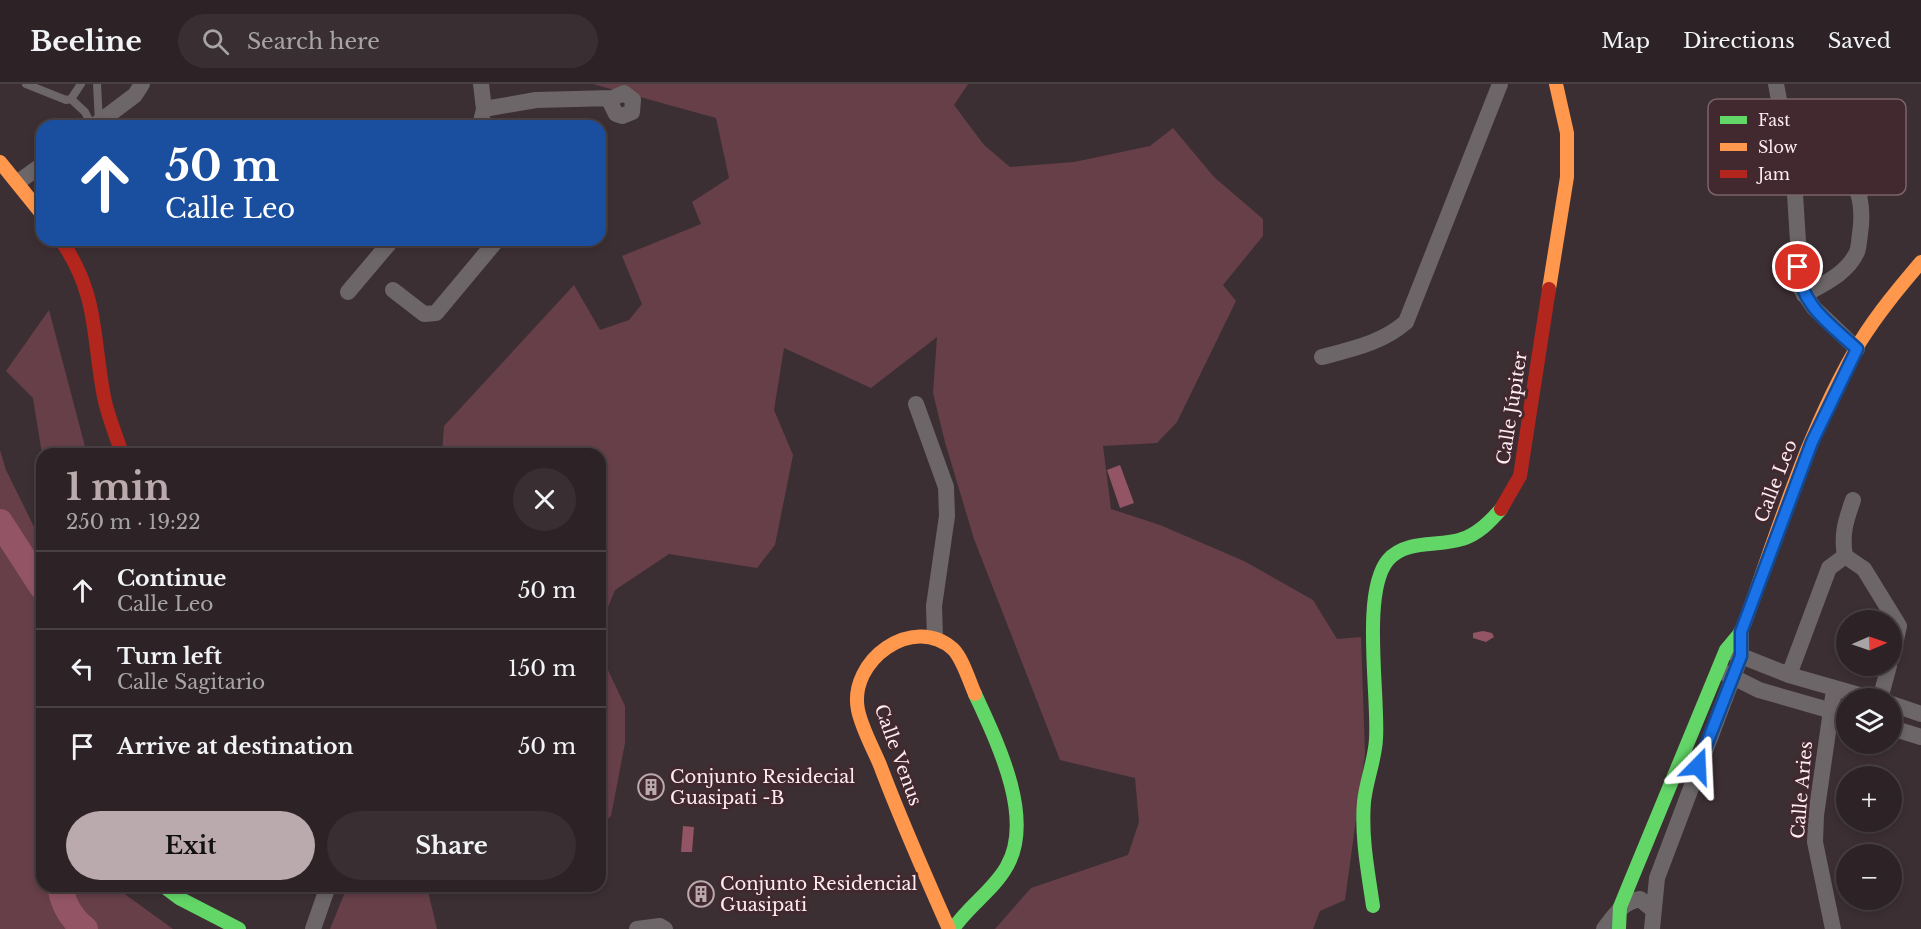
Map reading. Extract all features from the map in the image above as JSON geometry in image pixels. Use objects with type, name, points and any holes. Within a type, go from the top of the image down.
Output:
[{"type":"street","points":[[102,120],[130,99],[142,84]]},
{"type":"street","points":[[481,84],[484,109],[481,120]]},
{"type":"street","points":[[1322,357],[1379,340],[1392,334],[1406,322],[1500,84]]},
{"type":"street","name":"Calle Júpiter","points":[[1373,906],[1366,864],[1364,806],[1376,741],[1375,606],[1379,575],[1387,561],[1413,545],[1454,542],[1487,525],[1511,498],[1520,476],[1567,177],[1567,133],[1556,84]]},
{"type":"street","points":[[1776,84],[1779,99]]},
{"type":"street","points":[[484,109],[536,100],[613,98]]},
{"type":"street","points":[[0,162],[36,206]]},
{"type":"street","points":[[18,182],[36,169]]},
{"type":"street","points":[[1796,195],[1799,283],[1804,295],[1824,319],[1857,349]]},
{"type":"street","points":[[1804,295],[1831,281],[1847,266],[1857,252],[1863,215],[1858,195]]},
{"type":"street","points":[[66,246],[75,258],[92,298],[103,390],[120,448]]},
{"type":"street","points":[[348,292],[387,246]]},
{"type":"street","points":[[393,290],[424,314],[436,313],[492,246]]},
{"type":"street","name":"Calle Leo","points":[[1733,653],[1812,442],[1857,349],[1900,284],[1921,262]]},
{"type":"street","points":[[916,404],[946,487],[947,516],[934,606],[935,638]]},
{"type":"street","points":[[1853,500],[1842,538],[1845,556],[1864,569],[1889,610]]},
{"type":"street","points":[[1790,675],[1829,568],[1845,556]]},
{"type":"street","name":"Calle Venus","points":[[935,638],[955,651],[1013,786],[1018,817],[1018,834],[1007,866],[951,929],[888,789],[858,710],[857,695],[860,680],[876,653],[905,639],[935,638]]},
{"type":"street","points":[[1652,929],[1652,909],[1657,878],[1733,653],[1762,666],[1834,690]]},
{"type":"street","points":[[1759,690],[1757,674],[1762,666]]},
{"type":"street","points":[[1726,674],[1759,690],[1836,712]]},
{"type":"street","points":[[1604,929],[1620,907],[1726,674]]},
{"type":"street","points":[[1808,705],[1815,696],[1813,683]]},
{"type":"street","name":"Calle Aries","points":[[1833,929],[1815,842],[1816,815],[1826,751],[1829,710],[1834,690]]},
{"type":"street","points":[[1902,707],[1921,714]]},
{"type":"street","points":[[1902,731],[1921,738]]},
{"type":"street","points":[[171,892],[179,898],[211,910],[239,929]]},
{"type":"street","points":[[313,929],[325,892]]},
{"type":"street","points":[[1620,907],[1640,900],[1652,909]]},
{"type":"street","points":[[1619,929],[1620,907]]},
{"type":"street","points":[[637,929],[660,926],[665,929]]},
{"type":"lane","points":[[26,84],[60,99],[71,99],[91,120]]},
{"type":"lane","points":[[71,99],[81,84]]},
{"type":"lane","points":[[95,120],[97,84]]},
{"type":"shaded area","points":[[593,84],[968,84],[954,105],[984,145],[1010,167],[1074,162],[1150,146],[1173,128],[1214,177],[1263,219],[1263,236],[1223,285],[1236,301],[1177,422],[1157,443],[1103,446],[1111,509],[1160,525],[1244,561],[1313,600],[1337,639],[1361,637],[1365,754],[1345,900],[1320,911],[1313,929],[995,929],[1031,888],[1128,855],[1139,822],[1135,778],[1060,760],[974,539],[945,442],[933,393],[937,337],[871,388],[784,348],[774,410],[793,455],[775,545],[757,568],[669,554],[615,590],[606,612],[606,448],[442,448],[444,426],[574,285],[600,330],[629,320],[642,304],[622,256],[701,224],[692,202],[729,178],[716,118]]},
{"type":"shaded area","points":[[49,310],[85,448],[41,448],[33,398],[6,371]]},
{"type":"shaded area","points":[[0,450],[6,470],[36,531],[36,892],[122,892],[173,929],[0,929]]},
{"type":"shaded area","points":[[1120,465],[1134,503],[1120,508],[1107,470]]},
{"type":"shaded area","points":[[1483,631],[1492,633],[1494,637],[1486,642],[1473,638],[1473,633]]},
{"type":"shaded area","points":[[606,659],[607,668],[625,706],[625,743],[611,816],[606,820]]},
{"type":"shaded area","points":[[683,826],[694,827],[692,852],[681,852]]},
{"type":"shaded area","points":[[345,892],[428,892],[437,929],[330,929]]},
{"type":"waterway","points":[[0,522],[36,578]]},
{"type":"waterway","points":[[61,892],[68,910],[85,929]]},
{"type":"traffic: fast","points":[[1373,906],[1363,815],[1376,739],[1373,619],[1380,575],[1388,560],[1395,553],[1413,546],[1468,537],[1483,527],[1501,509]]},
{"type":"traffic: fast","points":[[1619,929],[1620,907],[1629,885],[1726,650],[1741,632],[1745,622]]},
{"type":"traffic: fast","points":[[953,929],[1002,875],[1015,846],[1017,825],[1015,802],[1002,756],[975,694]]},
{"type":"traffic: fast","points":[[171,892],[239,929]]},
{"type":"traffic: slow","points":[[1549,289],[1567,177],[1567,133],[1556,84]]},
{"type":"traffic: slow","points":[[0,162],[36,207]]},
{"type":"traffic: slow","points":[[1745,622],[1796,479],[1825,409],[1860,342],[1921,262]]},
{"type":"traffic: slow","points":[[949,929],[862,724],[858,710],[858,692],[863,675],[873,660],[887,648],[903,640],[920,636],[937,639],[957,653],[975,694]]},
{"type":"traffic: jam","points":[[65,246],[82,279],[88,298],[104,397],[120,448]]},
{"type":"traffic: jam","points":[[1501,509],[1520,476],[1549,289]]},
{"type":"place","name":"Conjunto Residecial Guasipati -B","points":[[651,787]]},
{"type":"place","name":"Conjunto Residencial Guasipati","points":[[701,894]]},
{"type":"route","points":[[1698,766],[1741,656],[1743,643],[1741,632],[1812,442],[1857,349],[1824,319],[1804,295],[1799,283],[1798,267]]}]
